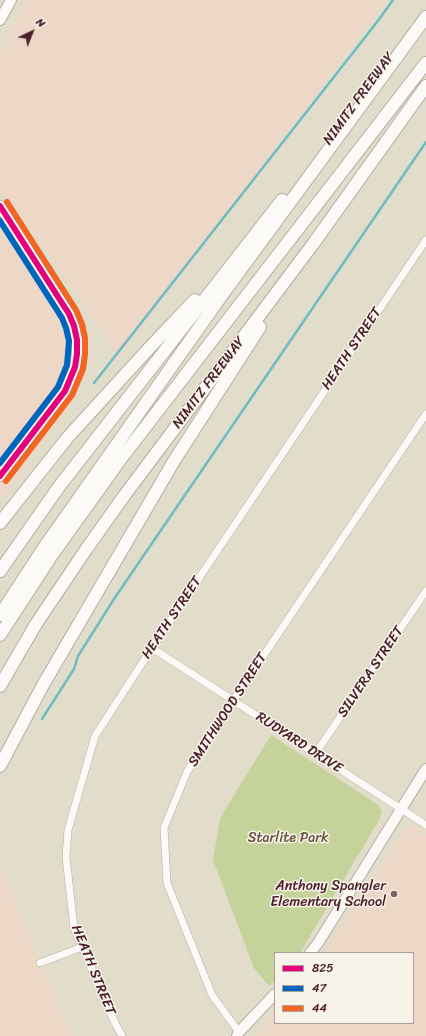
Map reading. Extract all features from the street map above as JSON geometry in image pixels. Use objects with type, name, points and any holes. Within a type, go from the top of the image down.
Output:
[{"type":"highway","name":"NIMITZ FREEWAY","points":[[0,571],[58,488],[236,258],[315,159],[426,7]]},
{"type":"highway","points":[[0,615],[43,549],[222,295],[426,17]]},
{"type":"highway","points":[[0,635],[52,554],[123,456],[426,63]]},
{"type":"highway","name":"NIMITZ FREEWAY","points":[[0,686],[36,624],[84,551],[313,244],[426,86]]},
{"type":"highway","points":[[0,766],[43,685],[167,474],[313,244]]},
{"type":"highway","points":[[0,523],[68,437],[152,344],[236,258]]},
{"type":"street","points":[[0,20],[11,0]]},
{"type":"street","points":[[0,206],[68,314],[74,326],[77,340],[75,367],[65,391],[0,476]]},
{"type":"street","name":"HEATH STREET","points":[[122,1036],[115,1024],[74,928],[66,857],[68,830],[95,736],[152,648],[426,240]]},
{"type":"street","name":"SMITHWOOD STREET","points":[[238,1034],[212,995],[167,883],[164,828],[187,772],[426,414]]},
{"type":"street","name":"SILVERA STREET","points":[[315,754],[426,591]]},
{"type":"street","name":"RUDYARD DRIVE","points":[[152,648],[426,825]]},
{"type":"street","points":[[311,952],[318,943],[426,769]]},
{"type":"street","points":[[40,963],[82,947]]},
{"type":"street","points":[[238,1034],[274,995]]},
{"type":"shaded area","points":[[26,0],[387,0],[119,355],[27,223],[0,192],[0,53],[5,46]]},
{"type":"shaded area","points":[[0,228],[47,301],[58,321],[65,340],[79,395],[0,499]]},
{"type":"shaded area","name":"Anthony Spangler Elementary School","points":[[410,824],[426,835],[426,1036],[255,1036],[274,1014],[274,1024],[414,1024],[414,952],[324,952]]},
{"type":"shaded area","points":[[0,866],[70,1036],[0,1036]]},
{"type":"green space","name":"Starlite Park","points":[[271,735],[377,804],[382,811],[379,820],[301,952],[274,952],[274,982],[269,986],[254,968],[213,860],[220,818]]},
{"type":"waterway","points":[[94,383],[393,0]]},
{"type":"waterway","points":[[42,719],[74,669],[78,656],[116,596],[426,142]]},
{"type":"transit line","name":"44","points":[[6,481],[72,395],[83,369],[85,354],[85,338],[82,324],[76,310],[7,202]]},
{"type":"transit line","name":"825","points":[[0,206],[69,314],[74,326],[77,340],[75,367],[65,391],[0,476]]},
{"type":"transit line","name":"47","points":[[0,221],[62,318],[69,341],[67,365],[58,387],[0,463]]},
{"type":"place","name":"Anthony Spangler Elementary School","points":[[394,894]]}]
